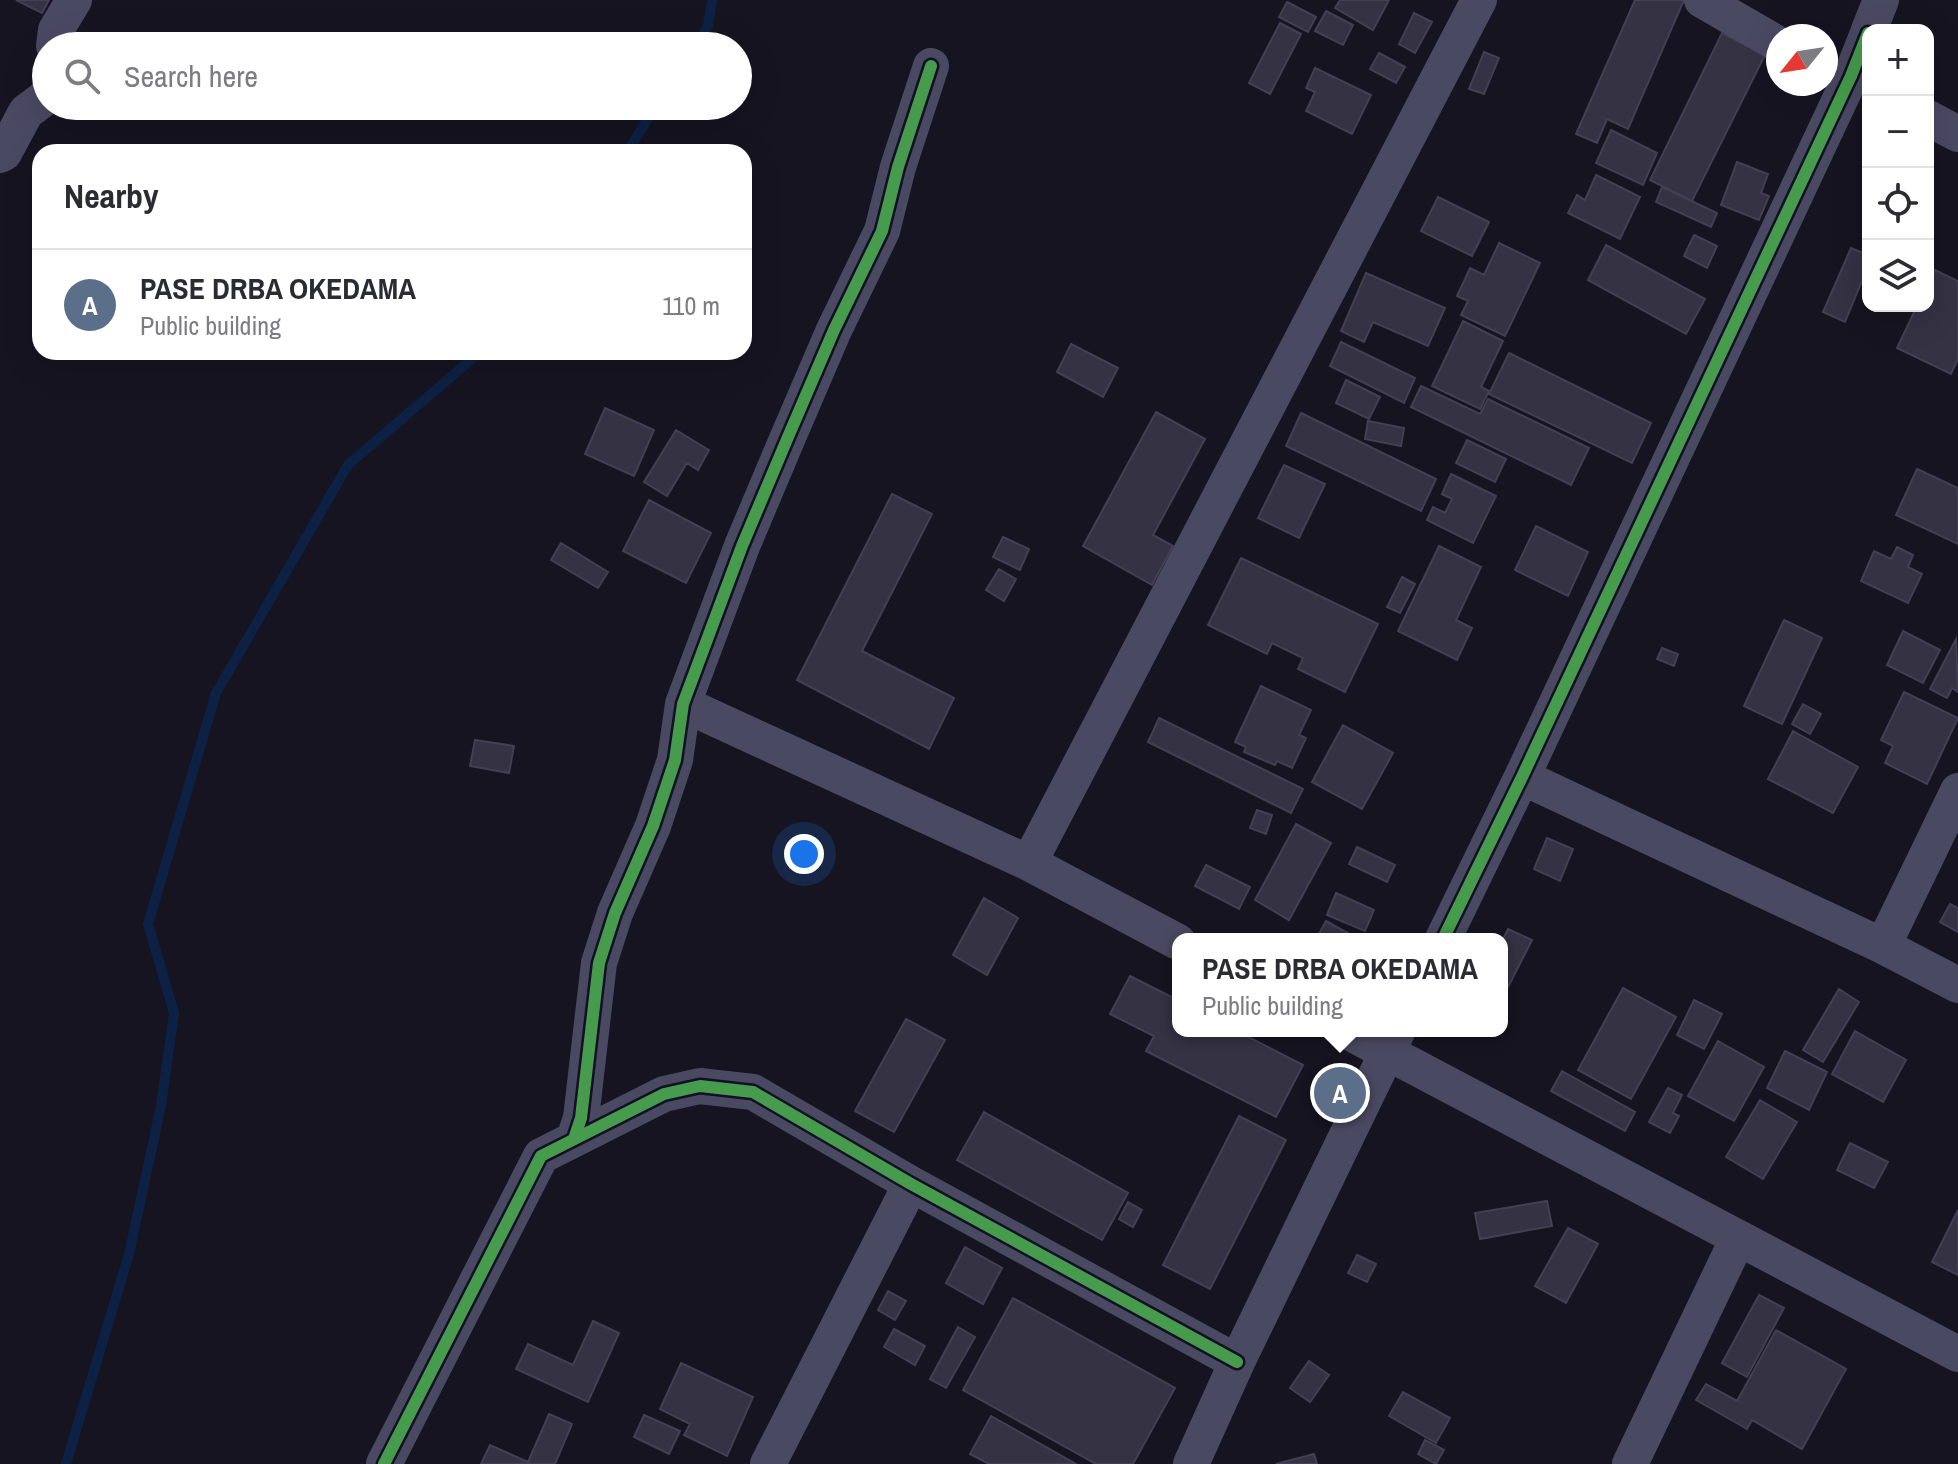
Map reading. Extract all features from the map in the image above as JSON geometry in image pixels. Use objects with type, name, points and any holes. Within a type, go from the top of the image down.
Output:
[{"type":"street","points":[[56,32],[74,0]]},
{"type":"street","points":[[1029,863],[1479,0]]},
{"type":"street","points":[[1702,0],[1766,37]]},
{"type":"street","points":[[1871,24],[1881,0]]},
{"type":"street","points":[[1446,933],[1522,777],[1862,44]]},
{"type":"street","points":[[574,1139],[581,1118],[599,963],[615,913],[653,826],[675,760],[683,704],[742,546],[782,450],[834,330],[882,231],[898,167],[931,66]]},
{"type":"street","points":[[0,155],[26,112],[32,108]]},
{"type":"street","points":[[1934,121],[1958,134]]},
{"type":"street","points":[[683,704],[1029,863],[1172,939]]},
{"type":"street","points":[[1522,777],[1883,946],[1958,985]]},
{"type":"street","points":[[1883,946],[1958,791]]},
{"type":"street","points":[[1372,1037],[1392,1042],[1738,1238],[1958,1354]]},
{"type":"street","points":[[1191,1464],[1392,1042]]},
{"type":"street","points":[[384,1464],[541,1156],[664,1094],[700,1086],[753,1092],[911,1184],[1237,1362]]},
{"type":"street","points":[[768,1464],[911,1184]]},
{"type":"street","points":[[1630,1464],[1738,1238]]},
{"type":"building","points":[[16,0],[49,0],[42,13]]},
{"type":"building","points":[[1340,0],[1389,0],[1373,30],[1335,8]]},
{"type":"building","points":[[1635,0],[1684,0],[1628,129],[1607,119],[1597,143],[1576,134]]},
{"type":"building","points":[[1287,2],[1316,17],[1308,32],[1279,17]]},
{"type":"building","points":[[1326,11],[1353,25],[1343,45],[1315,31]]},
{"type":"building","points":[[1414,13],[1432,22],[1415,53],[1399,44]]},
{"type":"building","points":[[1280,23],[1301,34],[1270,94],[1249,83]]},
{"type":"building","points":[[1722,33],[1765,55],[1692,201],[1650,180]]},
{"type":"building","points":[[1484,52],[1499,58],[1484,94],[1469,89]]},
{"type":"building","points":[[1379,53],[1405,67],[1396,83],[1370,69]]},
{"type":"building","points":[[1315,68],[1371,95],[1352,134],[1306,111],[1315,92],[1306,88]]},
{"type":"building","points":[[1611,130],[1657,153],[1643,185],[1596,163]]},
{"type":"building","points":[[1737,162],[1768,174],[1761,193],[1769,196],[1759,220],[1721,205]]},
{"type":"building","points":[[1596,175],[1640,197],[1620,239],[1568,213],[1577,195],[1585,200]]},
{"type":"building","points":[[1662,187],[1717,213],[1711,227],[1656,202]]},
{"type":"building","points":[[1438,197],[1489,222],[1472,256],[1421,231]]},
{"type":"building","points":[[1694,235],[1717,246],[1707,268],[1684,256]]},
{"type":"building","points":[[1499,243],[1540,263],[1505,336],[1461,315],[1468,301],[1457,296],[1470,268],[1484,275]]},
{"type":"building","points":[[1606,245],[1705,299],[1686,334],[1588,280]]},
{"type":"building","points":[[1851,248],[1862,253],[1862,283],[1845,322],[1823,312]]},
{"type":"building","points":[[1934,272],[1958,281],[1958,359],[1951,374],[1897,348],[1914,312],[1934,312]]},
{"type":"building","points":[[1366,273],[1445,308],[1428,346],[1373,322],[1364,342],[1341,331]]},
{"type":"building","points":[[1463,321],[1503,341],[1481,387],[1489,391],[1480,409],[1432,386]]},
{"type":"building","points":[[1341,342],[1415,378],[1404,403],[1330,366]]},
{"type":"building","points":[[1071,344],[1118,368],[1103,397],[1057,372]]},
{"type":"building","points":[[1509,353],[1651,423],[1632,463],[1489,394]]},
{"type":"building","points":[[1346,380],[1380,397],[1369,419],[1336,403]]},
{"type":"building","points":[[1421,386],[1480,414],[1488,399],[1589,448],[1571,485],[1411,407]]},
{"type":"building","points":[[605,408],[654,430],[634,476],[585,454]]},
{"type":"building","points":[[1156,412],[1205,439],[1153,535],[1173,546],[1152,585],[1083,546]]},
{"type":"building","points":[[1301,413],[1436,479],[1421,511],[1286,446]]},
{"type":"building","points":[[1368,421],[1404,428],[1401,446],[1365,439]]},
{"type":"building","points":[[676,430],[709,450],[698,470],[687,463],[667,496],[644,482]]},
{"type":"building","points":[[1467,440],[1506,459],[1495,482],[1456,463]]},
{"type":"building","points":[[1284,465],[1325,484],[1299,538],[1258,518]]},
{"type":"building","points":[[1917,469],[1958,488],[1958,544],[1896,515]]},
{"type":"building","points":[[1451,474],[1496,496],[1473,543],[1427,520],[1433,507],[1445,513],[1452,499],[1442,494]]},
{"type":"building","points":[[892,494],[932,514],[862,651],[954,698],[929,749],[797,680]]},
{"type":"building","points":[[649,500],[711,533],[686,583],[623,551]]},
{"type":"building","points":[[1536,526],[1588,552],[1568,596],[1515,570]]},
{"type":"building","points":[[1003,537],[1029,549],[1020,570],[993,557]]},
{"type":"building","points":[[561,543],[608,572],[598,588],[551,560]]},
{"type":"building","points":[[1439,546],[1481,567],[1456,620],[1472,628],[1457,660],[1398,631]]},
{"type":"building","points":[[1897,547],[1913,555],[1908,567],[1922,574],[1908,603],[1861,581],[1874,551],[1891,559]]},
{"type":"building","points":[[1241,558],[1378,624],[1345,692],[1298,669],[1303,658],[1272,643],[1267,654],[1208,625]]},
{"type":"building","points":[[999,569],[1016,579],[1004,601],[986,590]]},
{"type":"building","points":[[1402,577],[1415,584],[1400,613],[1387,607]]},
{"type":"building","points":[[1784,620],[1822,638],[1782,724],[1744,706]]},
{"type":"building","points":[[1903,631],[1940,650],[1923,683],[1887,665]]},
{"type":"building","points":[[1956,639],[1958,692],[1952,688],[1947,698],[1930,689]]},
{"type":"building","points":[[1662,648],[1678,654],[1674,666],[1657,659]]},
{"type":"building","points":[[1261,686],[1311,710],[1299,735],[1306,738],[1292,768],[1277,761],[1275,765],[1244,752],[1246,747],[1235,742]]},
{"type":"building","points":[[1904,692],[1958,718],[1927,784],[1885,763],[1893,746],[1881,740]]},
{"type":"building","points":[[1803,704],[1821,714],[1810,734],[1792,724]]},
{"type":"building","points":[[1159,718],[1303,789],[1291,813],[1148,742]]},
{"type":"building","points":[[1343,725],[1393,753],[1362,809],[1312,782]]},
{"type":"building","points":[[1793,731],[1858,767],[1833,813],[1768,779]]},
{"type":"building","points":[[475,740],[514,746],[509,773],[470,766]]},
{"type":"building","points":[[1257,810],[1272,815],[1266,834],[1250,828]]},
{"type":"building","points":[[1296,824],[1331,843],[1289,920],[1255,900]]},
{"type":"building","points":[[1547,838],[1573,849],[1560,881],[1534,869]]},
{"type":"building","points":[[1357,847],[1395,865],[1387,882],[1349,864]]},
{"type":"building","points":[[1206,865],[1250,887],[1239,909],[1195,886]]},
{"type":"building","points":[[1336,893],[1374,910],[1365,931],[1327,915]]},
{"type":"building","points":[[984,898],[1018,918],[987,975],[953,955]]},
{"type":"building","points":[[1950,904],[1958,908],[1958,932],[1940,922]]},
{"type":"building","points":[[1326,921],[1348,933],[1319,933]]},
{"type":"building","points":[[1508,929],[1532,940],[1508,987],[1508,933]]},
{"type":"building","points":[[1130,976],[1172,997],[1172,1037],[1249,1037],[1303,1065],[1276,1117],[1146,1051],[1154,1036],[1110,1014]]},
{"type":"building","points":[[1623,988],[1676,1017],[1631,1099],[1578,1070]]},
{"type":"building","points":[[1839,989],[1859,1002],[1823,1062],[1803,1050]]},
{"type":"building","points":[[1694,1000],[1722,1014],[1704,1049],[1677,1035]]},
{"type":"building","points":[[906,1019],[945,1040],[894,1132],[855,1111]]},
{"type":"building","points":[[1855,1031],[1906,1060],[1883,1102],[1832,1074]]},
{"type":"building","points":[[1718,1041],[1764,1067],[1734,1121],[1688,1096]]},
{"type":"building","points":[[1785,1051],[1827,1072],[1809,1110],[1767,1088]]},
{"type":"building","points":[[1562,1071],[1635,1112],[1625,1131],[1551,1091]]},
{"type":"building","points":[[1668,1088],[1682,1095],[1673,1113],[1679,1116],[1670,1133],[1649,1122]]},
{"type":"building","points":[[1760,1100],[1797,1122],[1763,1179],[1726,1157]]},
{"type":"building","points":[[984,1112],[1128,1193],[1102,1240],[957,1160]]},
{"type":"building","points":[[1239,1116],[1286,1140],[1210,1289],[1163,1265]]},
{"type":"building","points":[[1850,1143],[1888,1162],[1874,1188],[1837,1170]]},
{"type":"building","points":[[1547,1201],[1552,1226],[1480,1239],[1475,1213]]},
{"type":"building","points":[[1128,1202],[1142,1210],[1133,1227],[1119,1219]]},
{"type":"building","points":[[1958,1210],[1958,1275],[1932,1262]]},
{"type":"building","points":[[1568,1228],[1598,1244],[1566,1303],[1535,1286]]},
{"type":"building","points":[[965,1247],[1002,1268],[983,1304],[946,1283]]},
{"type":"building","points":[[1357,1255],[1376,1264],[1367,1282],[1348,1273]]},
{"type":"building","points":[[888,1291],[906,1301],[895,1320],[878,1310]]},
{"type":"building","points":[[1759,1295],[1784,1308],[1747,1377],[1722,1363]]},
{"type":"building","points":[[1013,1298],[1175,1388],[1133,1464],[1096,1464],[963,1390]]},
{"type":"building","points":[[593,1321],[619,1333],[588,1402],[516,1369],[528,1344],[573,1365]]},
{"type":"building","points":[[958,1327],[975,1337],[946,1388],[930,1379]]},
{"type":"building","points":[[894,1329],[925,1346],[915,1365],[884,1347]]},
{"type":"building","points":[[1776,1330],[1846,1369],[1802,1449],[1752,1420],[1747,1429],[1696,1400],[1706,1384],[1737,1401]]},
{"type":"building","points":[[1309,1361],[1329,1375],[1310,1402],[1290,1388]]},
{"type":"building","points":[[681,1363],[753,1397],[727,1456],[684,1435],[690,1424],[660,1409]]},
{"type":"building","points":[[1403,1392],[1450,1418],[1436,1443],[1389,1416]]},
{"type":"building","points":[[549,1414],[572,1424],[555,1464],[481,1464],[490,1445],[528,1462]]},
{"type":"building","points":[[644,1415],[680,1431],[669,1454],[634,1437]]},
{"type":"building","points":[[991,1416],[1076,1464],[989,1464],[970,1454]]},
{"type":"building","points":[[1425,1440],[1444,1450],[1436,1464],[1418,1454]]},
{"type":"building","points":[[1314,1454],[1317,1464],[1276,1464]]},
{"type":"waterway","points":[[704,32],[712,0]]},
{"type":"waterway","points":[[632,144],[647,120]]},
{"type":"waterway","points":[[66,1464],[129,1254],[161,1106],[174,1013],[148,924],[216,693],[348,465],[471,360]]},
{"type":"cycle path","points":[[1446,933],[1522,777],[1862,48]]},
{"type":"cycle path","points":[[574,1139],[581,1118],[599,963],[615,913],[653,826],[675,760],[683,704],[742,546],[834,330],[882,231],[898,167],[931,66]]},
{"type":"cycle path","points":[[384,1464],[541,1156],[664,1094],[700,1086],[753,1092],[911,1184],[1237,1362]]},
{"type":"place","name":"PASE DRBA OKEDAMA","points":[[1340,1093]]}]
